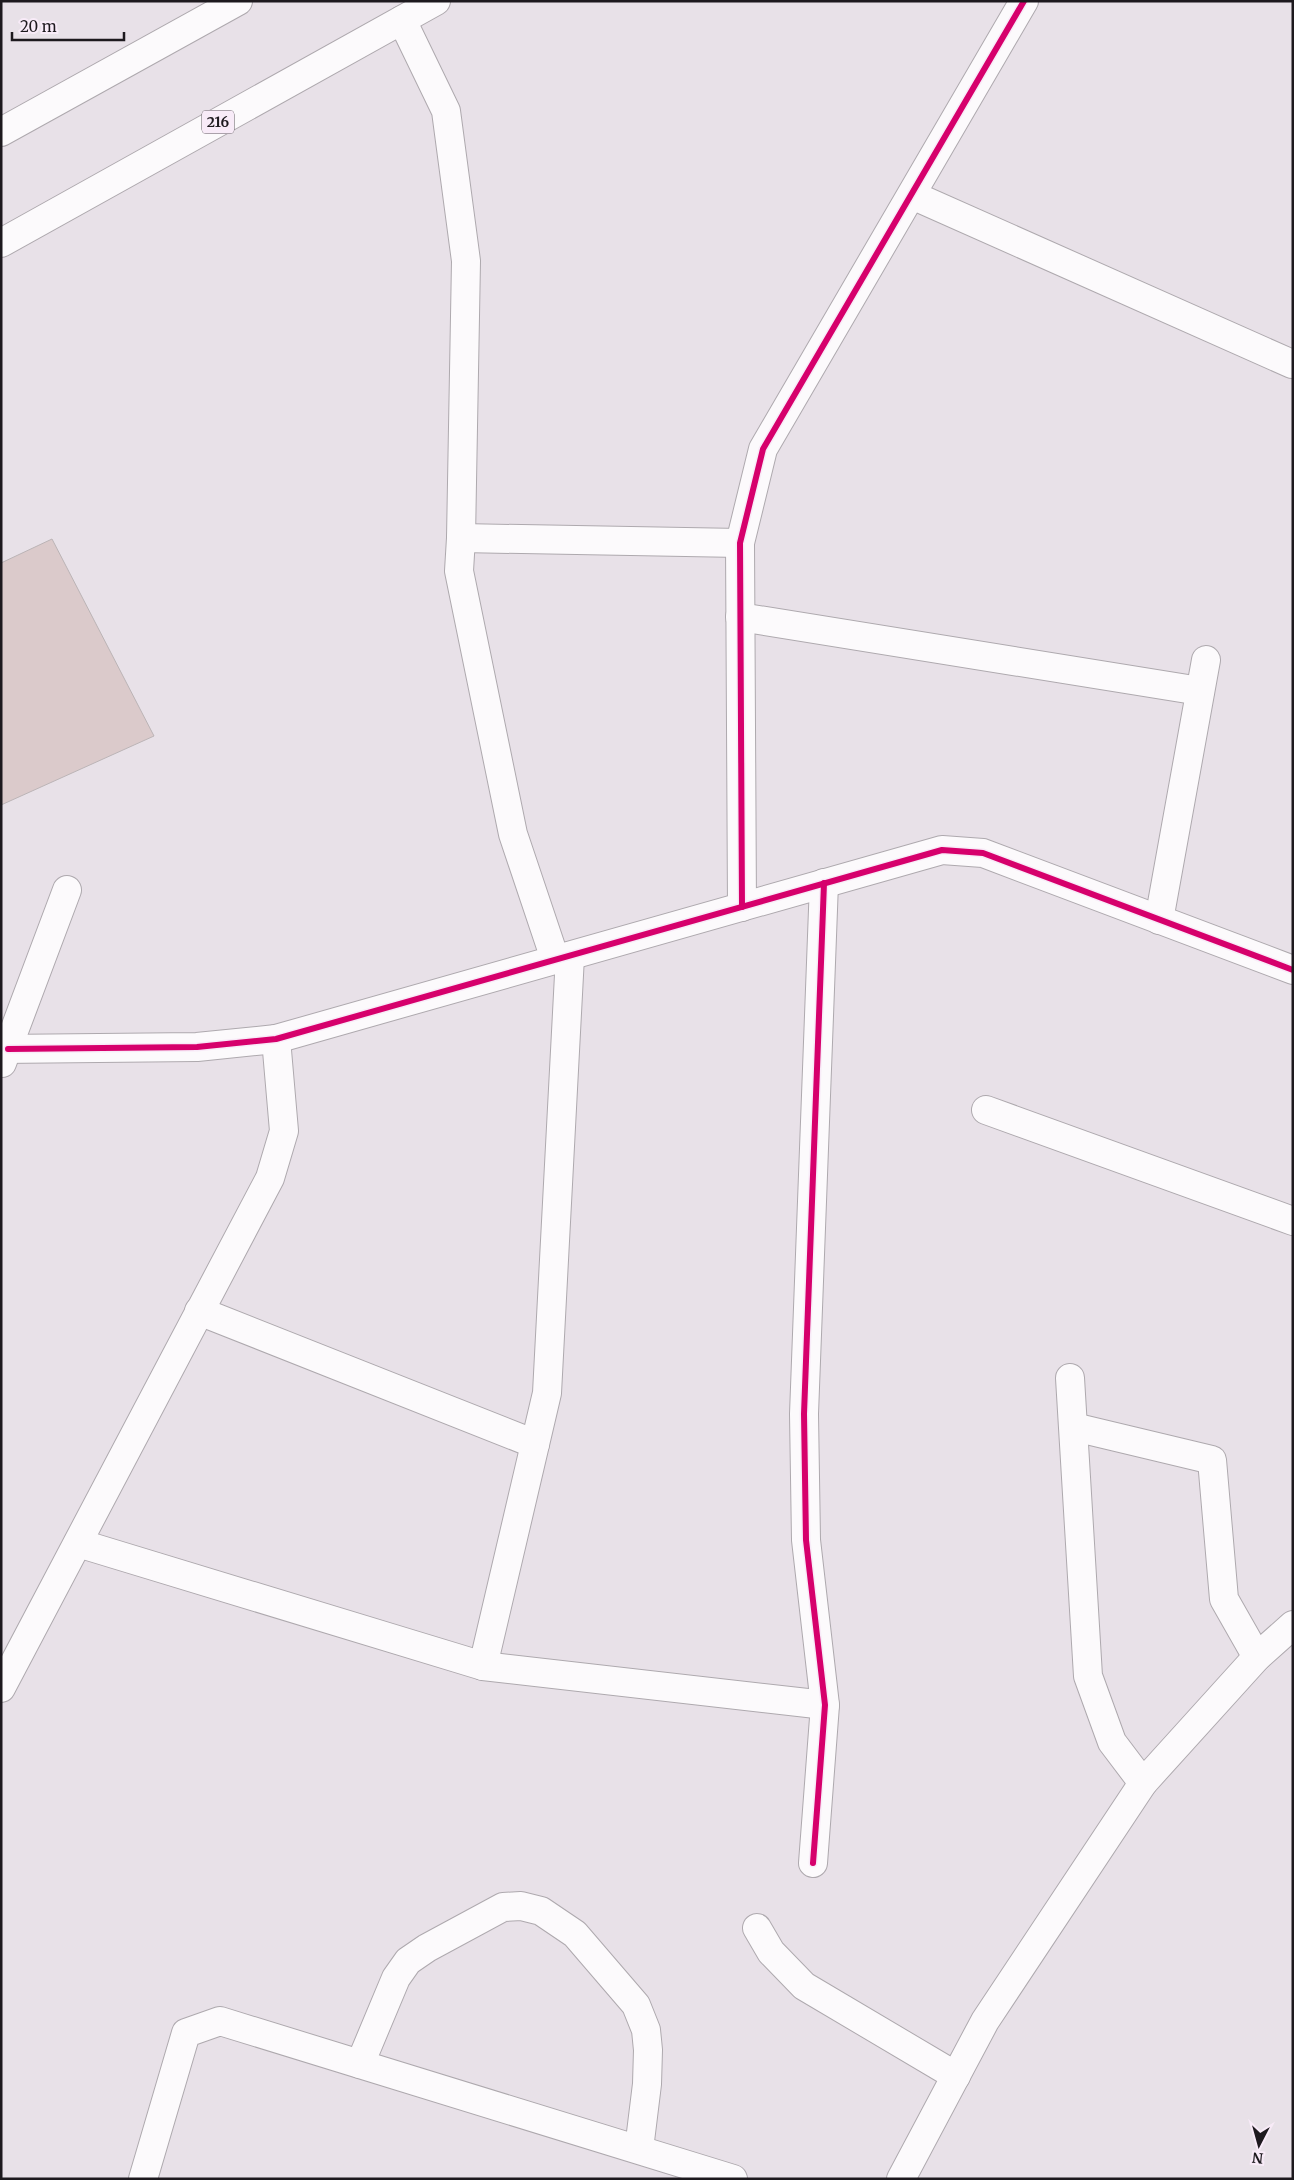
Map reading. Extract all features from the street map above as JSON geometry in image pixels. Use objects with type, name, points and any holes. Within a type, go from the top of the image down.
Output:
[{"type":"street","points":[[1,132],[238,1]]},
{"type":"street","name":"216","points":[[1,243],[436,1]]},
{"type":"street","points":[[742,907],[740,543],[763,450],[1024,1]]},
{"type":"street","points":[[402,20],[446,111],[466,261],[459,571],[512,834],[562,957],[547,1393],[483,1666]]},
{"type":"street","points":[[912,195],[1292,364]]},
{"type":"street","points":[[461,538],[740,543]]},
{"type":"street","points":[[740,617],[1200,691]]},
{"type":"street","points":[[1160,920],[1206,660]]},
{"type":"street","points":[[67,890],[4,1054],[197,1047],[276,1039],[942,850],[983,853],[1293,970]]},
{"type":"street","points":[[813,1863],[824,1705],[806,1540],[804,1414],[824,883]]},
{"type":"street","points":[[1,1688],[270,1178],[284,1132],[276,1039]]},
{"type":"street","points":[[986,1110],[1293,1221]]},
{"type":"street","points":[[199,1311],[535,1444]]},
{"type":"street","points":[[1070,1378],[1088,1676],[1112,1742],[1143,1783]]},
{"type":"street","points":[[1074,1426],[1212,1460],[1224,1599],[1257,1657]]},
{"type":"street","points":[[78,1543],[483,1666],[824,1705]]},
{"type":"street","points":[[901,2179],[985,2021],[1143,1783],[1257,1657],[1293,1625]]},
{"type":"street","points":[[360,2064],[396,1978],[408,1962],[427,1948],[503,1907],[521,1906],[542,1912],[575,1934],[636,2006],[646,2030],[648,2050],[647,2084],[639,2149]]},
{"type":"street","points":[[757,1928],[772,1952],[804,1986],[956,2076]]},
{"type":"street","points":[[142,2179],[186,2034],[220,2021],[733,2179]]},
{"type":"building","points":[[52,539],[154,736],[1,805],[1,563]]},
{"type":"cycle path","points":[[742,907],[740,543],[763,449],[1024,1]]},
{"type":"cycle path","points":[[8,1049],[197,1047],[276,1039],[942,850],[983,853],[1293,970]]},
{"type":"cycle path","points":[[813,1863],[825,1705],[806,1540],[804,1414],[824,883]]}]
